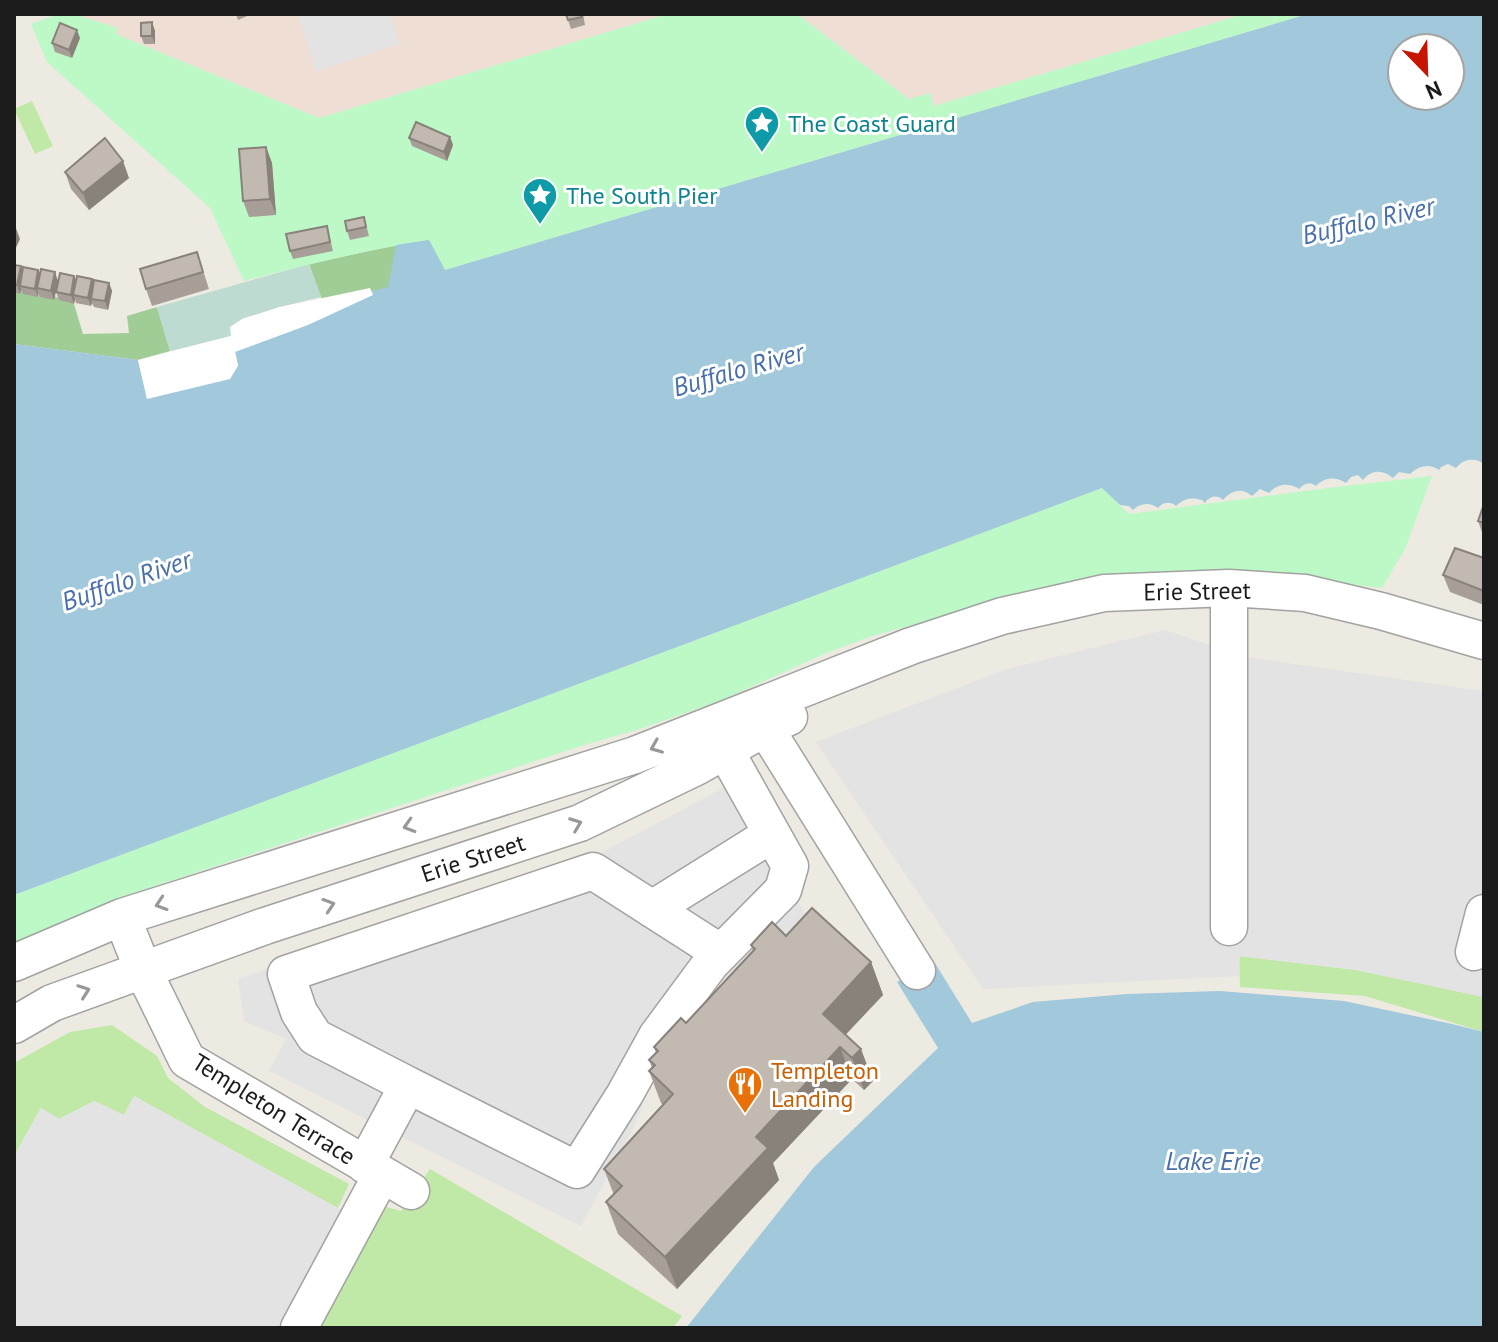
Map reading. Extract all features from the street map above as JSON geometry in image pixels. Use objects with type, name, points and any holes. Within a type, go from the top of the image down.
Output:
[{"type":"street","name":"Erie Street","points":[[14,963],[122,917],[635,755],[714,739],[911,646],[1002,616],[1104,593],[1229,588],[1305,593],[1484,641]]},
{"type":"street","points":[[1229,588],[1229,927]]},
{"type":"street","points":[[759,718],[917,971]]},
{"type":"street","name":"Erie Street","points":[[14,1025],[52,1003],[265,926],[580,823],[696,767],[714,739]]},
{"type":"street","points":[[714,739],[790,866],[783,890],[721,953],[711,963],[657,1036],[577,1170],[315,1037],[299,1012],[286,974],[593,871],[721,953]]},
{"type":"street","points":[[652,909],[772,834]]},
{"type":"street","points":[[1474,952],[1484,913]]},
{"type":"street","name":"Templeton Terrace","points":[[122,917],[143,970],[187,1060],[386,1177]]},
{"type":"street","points":[[299,1328],[386,1177],[408,1085]]},
{"type":"shaded area","points":[[73,14],[668,14],[319,118],[115,34],[118,28]]},
{"type":"shaded area","points":[[298,14],[390,14],[399,44],[316,71]]},
{"type":"shaded area","points":[[797,14],[1244,14],[934,106],[909,99]]},
{"type":"shaded area","points":[[309,264],[321,297],[242,319],[231,336],[170,351],[157,307]]},
{"type":"shaded area","points":[[1165,630],[1245,657],[1484,691],[1484,997],[1356,970],[1240,956],[1239,976],[983,989],[816,742],[1007,669]]},
{"type":"shaded area","points":[[727,786],[810,922],[738,993],[720,980],[661,1059],[633,1129],[581,1226],[269,1071],[286,1039],[244,1021],[238,979],[607,850]]},
{"type":"shaded area","points":[[134,1096],[374,1228],[319,1328],[14,1328],[14,1156],[41,1108],[59,1119],[94,1101],[124,1115]]},
{"type":"green space","points":[[59,14],[73,14],[118,28],[116,34],[319,118],[668,14],[797,14],[909,99],[930,93],[934,106],[1244,14],[1308,14],[445,270],[429,240],[336,258],[244,281],[210,208],[47,62],[31,24]]},
{"type":"green space","points":[[32,101],[53,146],[35,154],[14,109]]},
{"type":"green space","points":[[429,240],[445,270],[328,316],[309,264]]},
{"type":"green space","points":[[14,280],[74,304],[83,334],[129,333],[127,316],[157,307],[170,351],[138,360],[14,344]]},
{"type":"green space","points":[[1432,476],[1405,549],[1382,588],[1241,573],[1087,577],[869,637],[722,700],[640,729],[118,898],[14,950],[14,895],[1102,488],[1129,514]]},
{"type":"green space","points":[[1239,956],[1356,970],[1484,997],[1484,1032],[1365,996],[1240,987]]},
{"type":"green space","points":[[112,1025],[157,1056],[168,1078],[205,1107],[349,1184],[338,1208],[134,1096],[124,1115],[94,1101],[59,1119],[41,1108],[14,1156],[14,1063],[70,1032]]},
{"type":"green space","points":[[430,1169],[682,1316],[673,1328],[319,1328],[386,1207],[401,1211]]},
{"type":"water","name":"Buffalo River","points":[[1308,14],[1484,14],[1484,463],[1469,460],[1456,468],[1448,464],[1439,470],[1424,466],[1410,474],[1399,472],[1393,478],[1378,472],[1363,480],[1358,475],[1351,477],[1346,483],[1330,478],[1316,486],[1307,483],[1299,489],[1283,485],[1269,493],[1260,489],[1252,496],[1237,491],[1223,500],[1213,497],[1205,503],[1191,498],[1176,506],[1167,503],[1158,508],[1145,504],[1133,510],[1120,505],[1102,488],[14,895],[14,344],[138,360],[147,398],[238,365],[230,327],[388,287],[396,245],[429,240],[445,270]]},
{"type":"water","name":"Lake Erie","points":[[933,960],[972,1023],[1033,1002],[1127,994],[1220,991],[1344,1001],[1484,1032],[1484,1328],[686,1328],[814,1167],[938,1048],[897,982]]},
{"type":"pier","points":[[370,288],[373,295],[308,325],[235,352],[238,366],[230,379],[147,399],[138,360],[231,336],[230,327],[242,319],[280,307]]},
{"type":"building","points":[[566,14],[582,14],[582,17],[568,20]]},
{"type":"building","points":[[152,22],[152,36],[141,36],[141,23]]},
{"type":"building","points":[[60,23],[77,30],[69,50],[52,43]]},
{"type":"building","points":[[416,122],[450,137],[444,152],[409,138]]},
{"type":"building","points":[[105,138],[123,161],[83,193],[65,172]]},
{"type":"building","points":[[266,147],[270,199],[243,201],[239,149]]},
{"type":"building","points":[[364,217],[366,227],[347,231],[345,221]]},
{"type":"building","points":[[327,226],[330,242],[290,251],[286,234]]},
{"type":"building","points":[[197,252],[203,272],[146,289],[140,269]]},
{"type":"building","points":[[14,265],[21,266],[17,285],[14,285]]},
{"type":"building","points":[[23,267],[38,270],[35,289],[20,286]]},
{"type":"building","points":[[41,269],[55,272],[51,291],[37,288]]},
{"type":"building","points":[[60,273],[74,276],[71,295],[56,292]]},
{"type":"building","points":[[77,276],[92,279],[88,298],[73,295]]},
{"type":"building","points":[[94,280],[109,283],[105,301],[91,299]]},
{"type":"building","points":[[1484,504],[1484,523],[1478,521]]},
{"type":"building","points":[[1455,548],[1484,558],[1484,591],[1443,575]]},
{"type":"building","name":"Templeton Landing","points":[[812,908],[871,962],[823,1014],[861,1049],[852,1058],[840,1047],[756,1137],[768,1148],[665,1257],[606,1202],[622,1186],[604,1169],[673,1094],[649,1071],[655,1065],[649,1060],[658,1051],[654,1047],[681,1018],[686,1023],[755,949],[751,945],[772,922],[786,936]]},
{"type":"place","name":"The Coast Guard","points":[[762,154]]},
{"type":"place","name":"The South Pier","points":[[540,226]]},
{"type":"place","name":"Templeton Landing","points":[[745,1115]]}]
